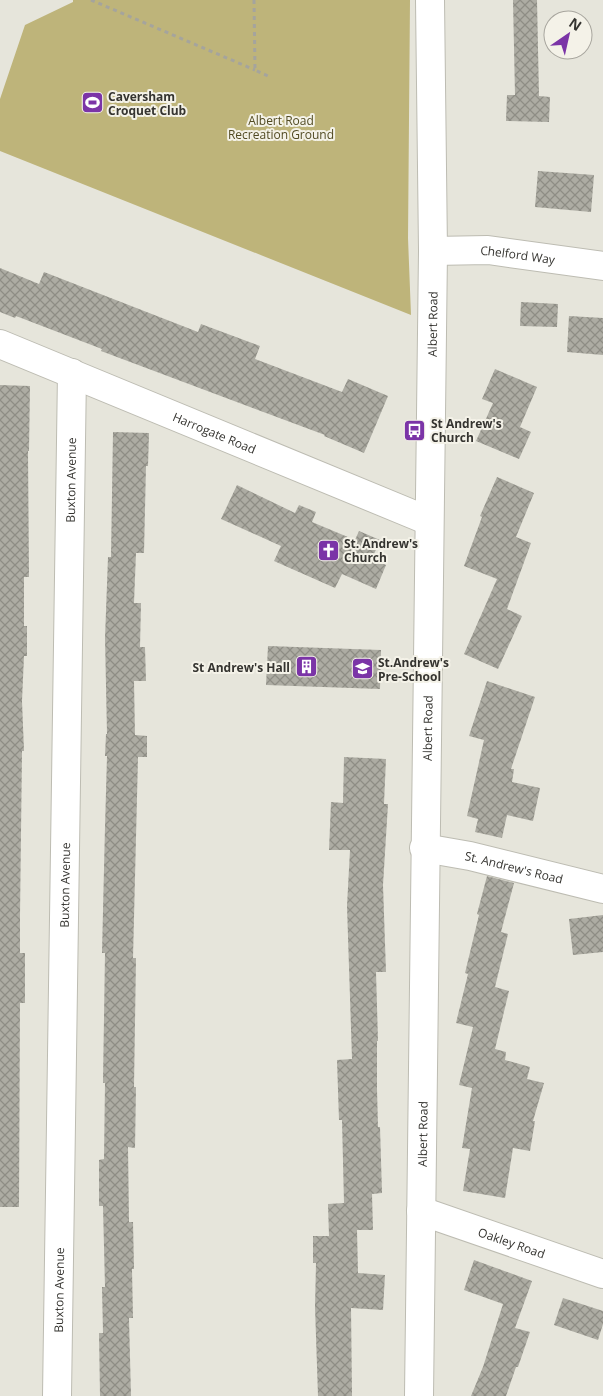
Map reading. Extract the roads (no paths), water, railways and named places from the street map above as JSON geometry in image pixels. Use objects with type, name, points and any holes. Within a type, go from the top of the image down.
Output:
[{"type":"street","name":"Albert Road","points":[[419,1396],[424,848],[433,251],[430,0]]},
{"type":"street","name":"Chelford Way","points":[[433,251],[488,250],[603,266]]},
{"type":"street","name":"Harrogate Road","points":[[0,344],[429,521]]},
{"type":"street","name":"Buxton Avenue","points":[[57,1396],[72,373]]},
{"type":"street","name":"St. Andrew's Road","points":[[424,848],[470,856],[603,889]]},
{"type":"street","name":"Oakley Road","points":[[421,1212],[603,1274]]},
{"type":"place","name":"Caversham Croquet Club","points":[[92,103]]},
{"type":"place","name":"St Andrew's Church","points":[[415,430]]},
{"type":"place","name":"St. Andrew's Church","points":[[328,550]]},
{"type":"place","name":"St Andrew's Hall","points":[[306,667]]},
{"type":"place","name":"St.Andrew's Pre-School","points":[[362,669]]},
{"type":"park label","name":"Albert Road Recreation Ground","points":[[281,127]]}]
